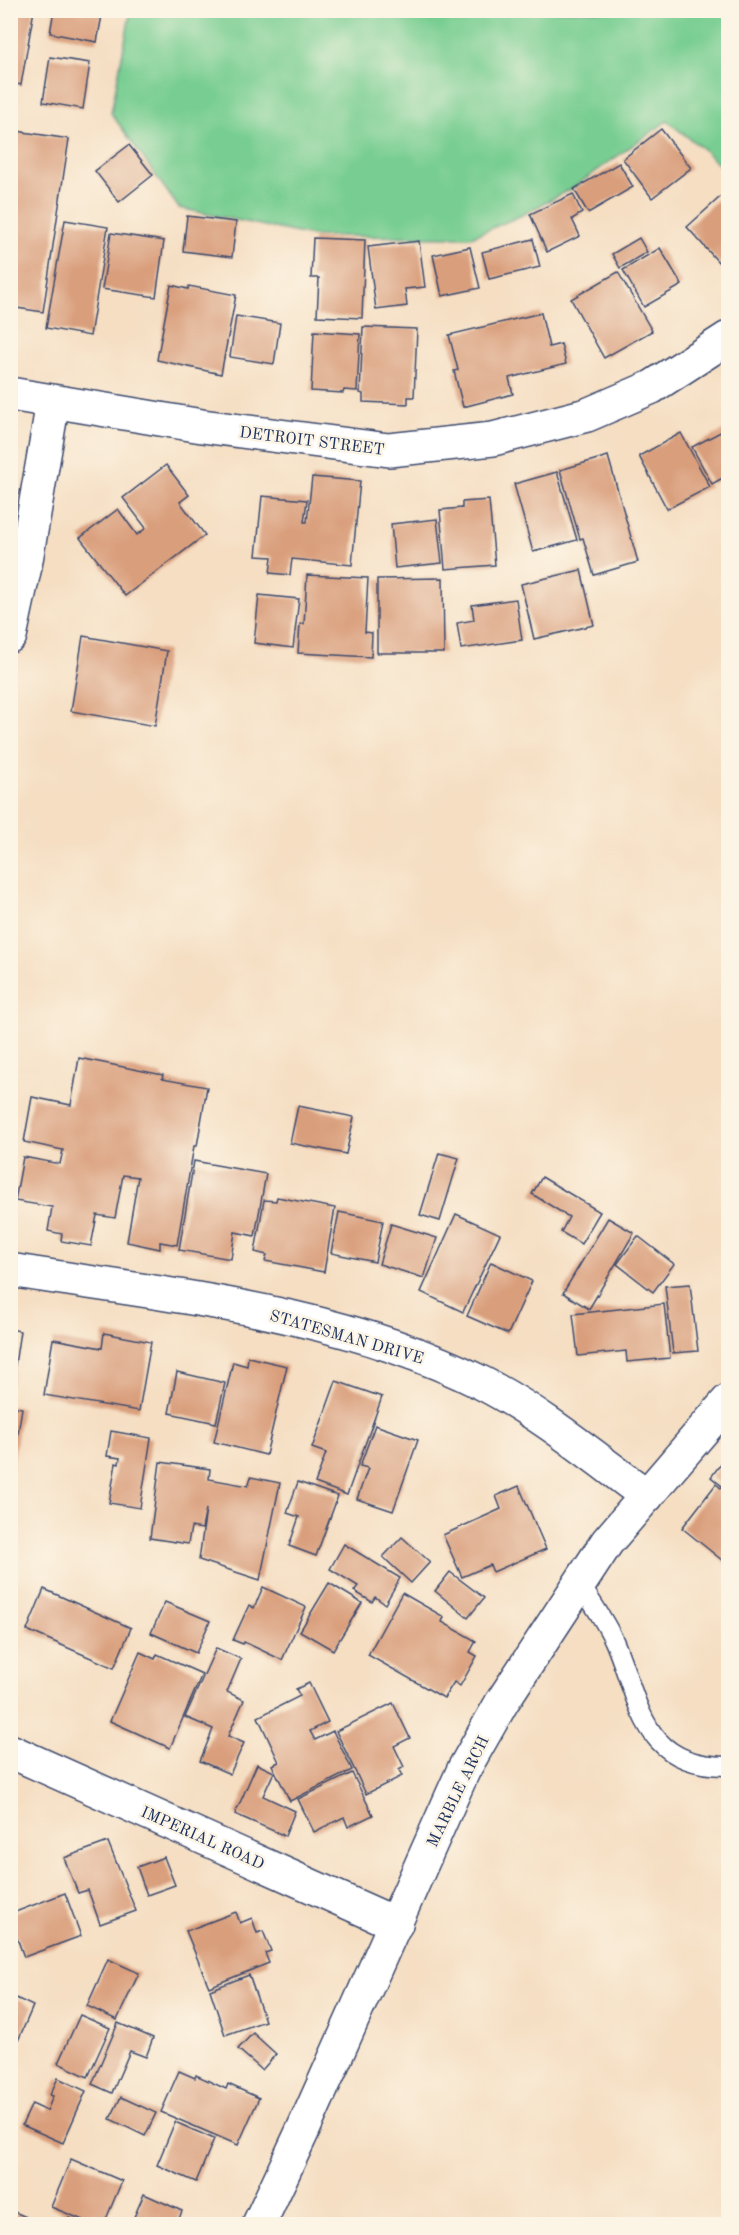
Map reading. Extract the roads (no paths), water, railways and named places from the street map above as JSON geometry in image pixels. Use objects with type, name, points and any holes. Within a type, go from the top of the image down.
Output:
[{"type":"street","name":"DETROIT STREET","points":[[10,394],[334,444],[389,450],[429,447],[493,439],[587,415],[652,387],[729,338]]},
{"type":"street","points":[[10,636],[25,566],[53,402]]},
{"type":"street","name":"STATESMAN DRIVE","points":[[10,1270],[255,1310],[327,1327],[424,1358],[483,1384],[541,1420],[647,1496]]},
{"type":"street","name":"MARBLE ARCH","points":[[259,2224],[464,1769],[502,1702],[607,1542],[729,1401]]},
{"type":"street","name":"IMPERIAL ROAD","points":[[13,1758],[396,1924]]},
{"type":"lane","points":[[580,1584],[606,1626],[641,1717],[654,1735],[665,1748],[695,1762],[713,1766],[729,1766]]}]
